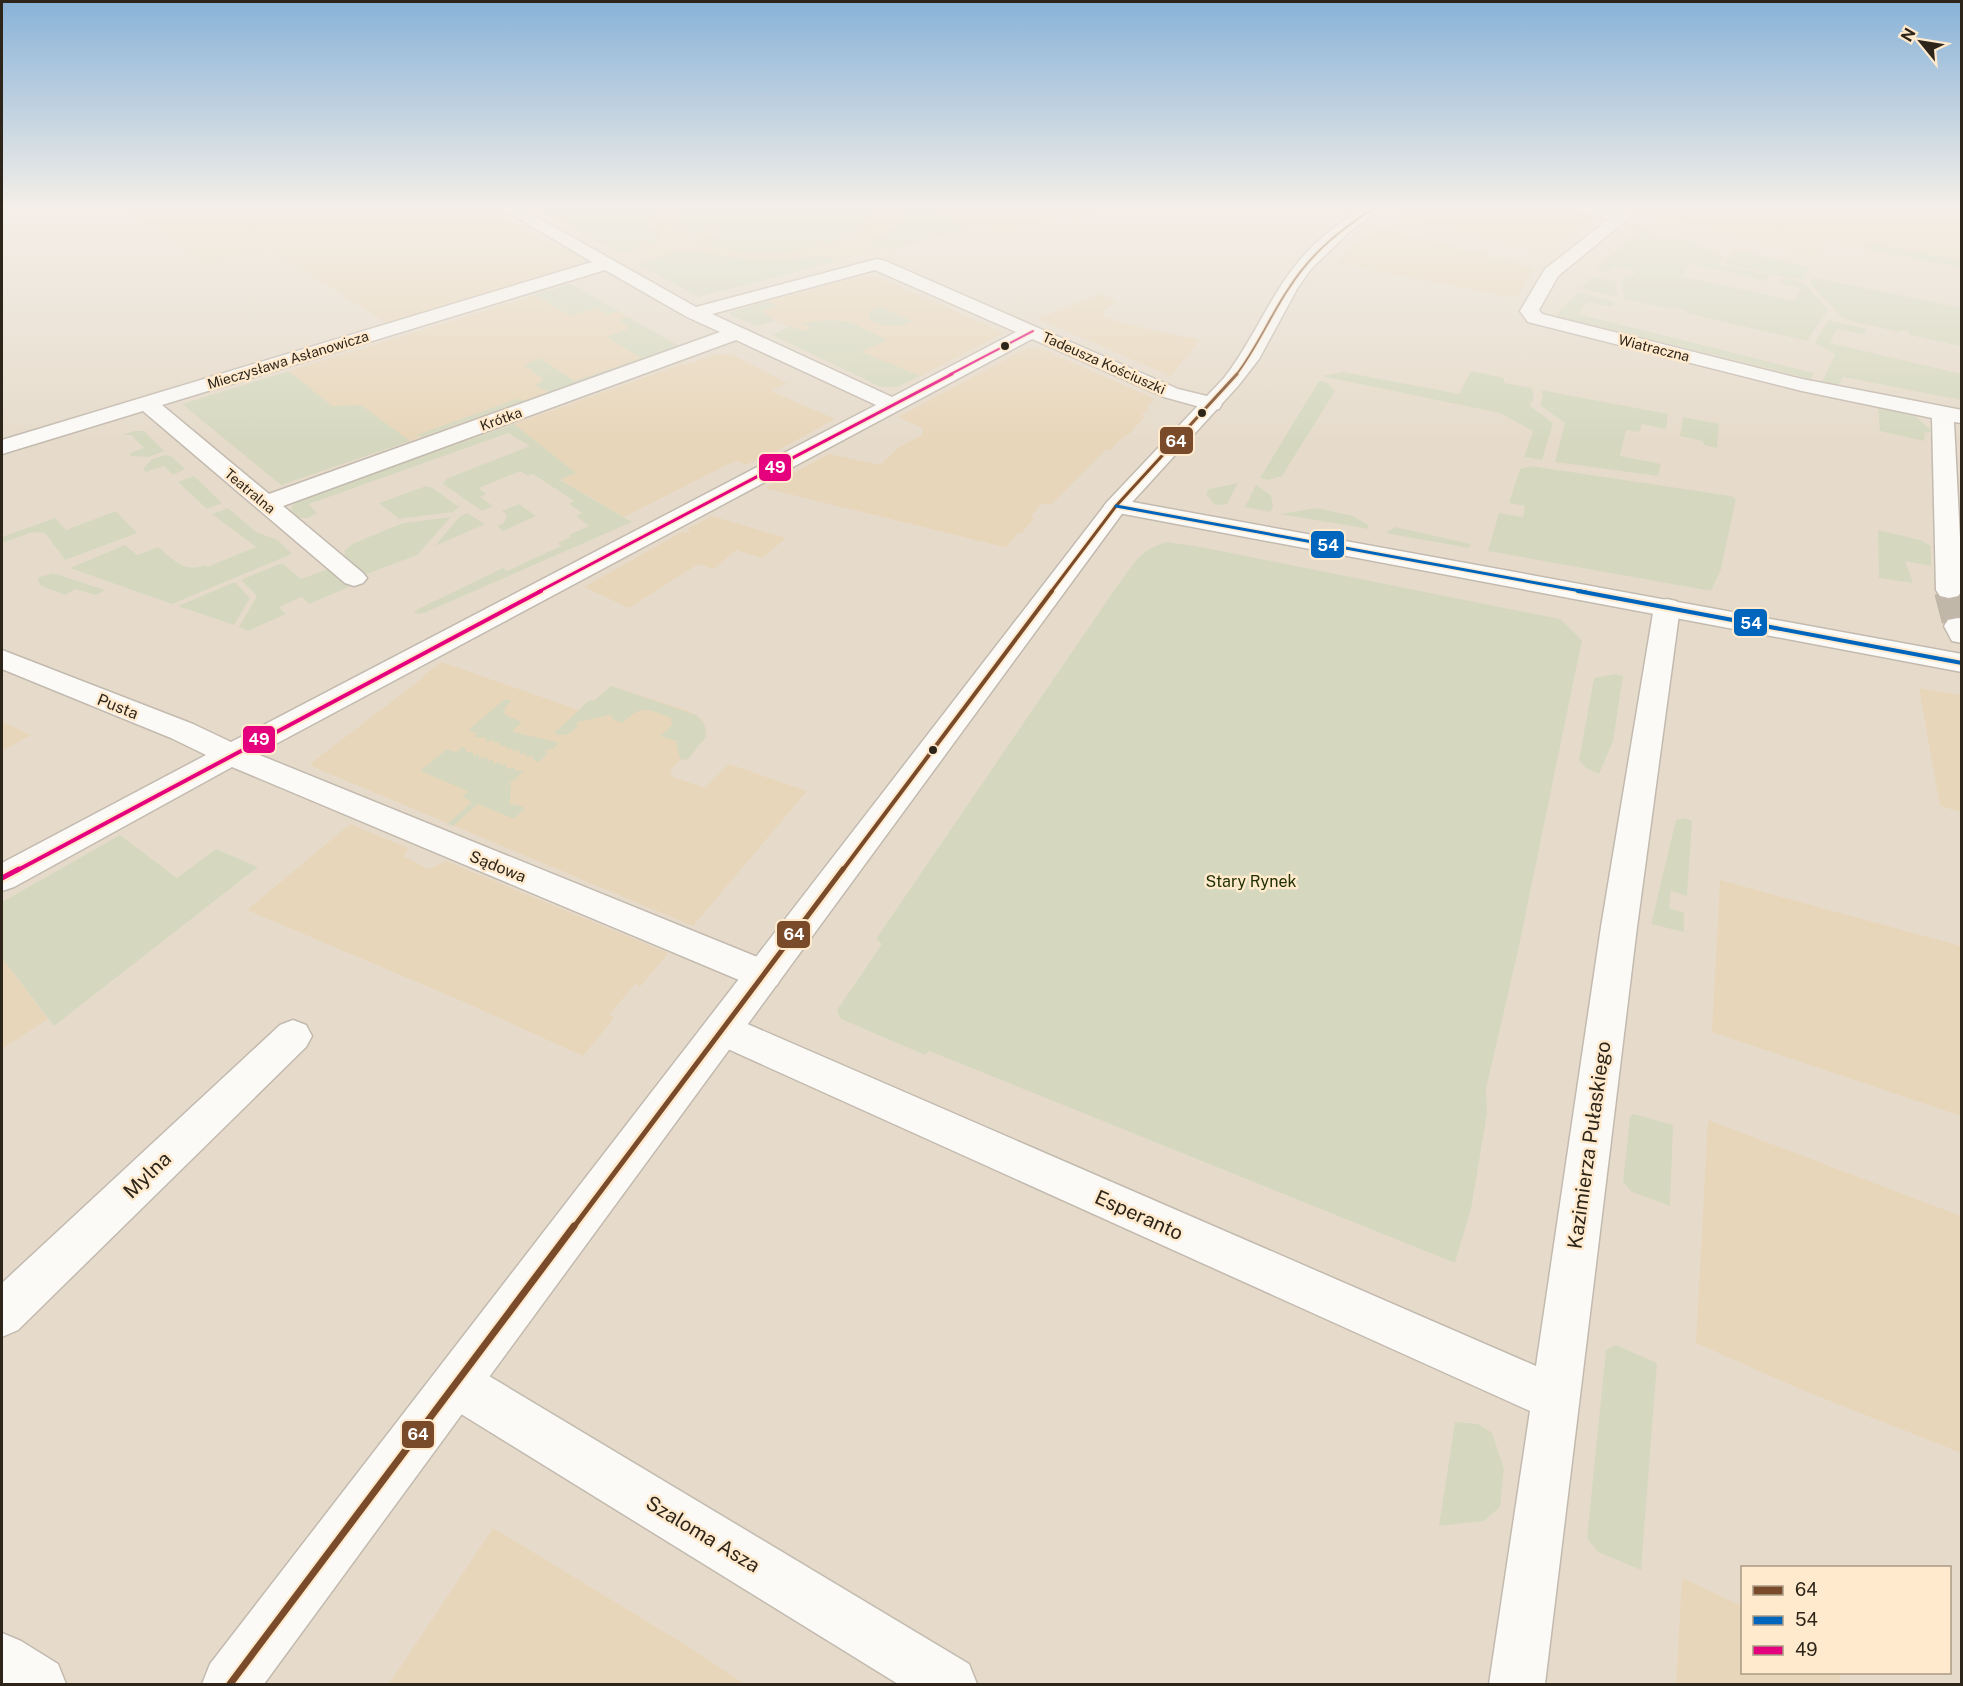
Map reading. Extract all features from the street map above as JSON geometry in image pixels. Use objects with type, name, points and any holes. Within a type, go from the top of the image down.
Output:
[{"type":"street","name":"Mieczysława Asłanowicza","points":[[2,447],[536,285]]},
{"type":"street","points":[[621,285],[654,290]]},
{"type":"street","points":[[645,285],[694,313],[894,406]]},
{"type":"street","name":"Tadeusza Kościuszki","points":[[694,313],[800,285]]},
{"type":"street","name":"Tadeusza Kościuszki","points":[[925,285],[1171,393],[1211,404]]},
{"type":"street","points":[[230,1684],[1116,507],[1211,404],[1249,359],[1291,285]]},
{"type":"street","name":"Wiatraczna","points":[[1544,285],[1529,311],[1535,318],[1802,385],[1952,415]]},
{"type":"street","points":[[2,878],[1033,331]]},
{"type":"street","name":"Krótka","points":[[265,504],[736,333]]},
{"type":"street","name":"Teatralna","points":[[146,403],[354,578]]},
{"type":"street","points":[[1949,590],[1952,415]]},
{"type":"street","points":[[1116,507],[1962,663]]},
{"type":"street","name":"Kazimierza Pułaskiego","points":[[1517,1684],[1619,927],[1666,607]]},
{"type":"street","name":"Pusta","points":[[2,659],[234,754]]},
{"type":"street","name":"Sądowa","points":[[234,754],[252,764],[764,975]]},
{"type":"street","name":"Esperanto","points":[[723,1030],[1555,1398]]},
{"type":"street","name":"Mylna","points":[[2,1314],[293,1036]]},
{"type":"street","name":"Szaloma Asza","points":[[457,1384],[950,1684]]},
{"type":"street","points":[[2,1660],[38,1684]]},
{"type":"shaded area","points":[[326,285],[515,285],[387,323]]},
{"type":"shaded area","points":[[569,285],[681,347],[281,485],[182,404]]},
{"type":"shaded area","points":[[677,285],[747,285],[699,297]]},
{"type":"shaded area","points":[[829,285],[896,285],[1004,333],[920,376],[776,321],[762,311],[776,306],[768,301]]},
{"type":"shaded area","points":[[1448,285],[1524,285],[1516,298]]},
{"type":"shaded area","points":[[1098,294],[1117,301],[1104,310],[1103,316],[1121,323],[1200,340],[1171,376],[1038,319]]},
{"type":"shaded area","points":[[1027,348],[1040,348],[1155,399],[1147,407],[1148,410],[1141,415],[1145,416],[1130,433],[1118,441],[1111,450],[1106,449],[1051,505],[1041,504],[1031,517],[1034,518],[1022,533],[1018,533],[1007,546],[1008,548],[765,488],[829,454],[880,465],[898,448],[922,435],[923,428],[898,417]]},
{"type":"shaded area","points":[[717,354],[731,354],[787,383],[771,391],[835,419],[775,452],[772,451],[746,465],[737,461],[731,463],[624,517],[559,479],[575,473],[514,424],[682,364]]},
{"type":"shaded area","points":[[712,516],[786,538],[762,558],[736,550],[714,569],[698,564],[629,608],[584,587],[682,532],[688,533],[691,531],[687,529]]},
{"type":"shaded area","points":[[441,662],[579,710],[611,686],[689,711],[702,720],[706,728],[706,737],[687,760],[679,761],[669,772],[672,773],[670,776],[705,788],[729,764],[807,791],[693,926],[311,766],[310,764]]},
{"type":"shaded area","points":[[1919,688],[1961,695],[1961,812],[1940,806]]},
{"type":"shaded area","points":[[2,722],[16,728],[31,735],[2,751]]},
{"type":"shaded area","points":[[350,824],[408,848],[404,857],[429,869],[446,861],[668,953],[641,986],[635,984],[609,1015],[614,1018],[583,1056],[464,1002],[247,910]]},
{"type":"shaded area","points":[[1720,880],[1961,946],[1961,1116],[1712,1032]]},
{"type":"shaded area","points":[[2,958],[48,1019],[2,1049]]},
{"type":"shaded area","points":[[1708,1120],[1961,1216],[1961,1453],[1800,1389],[1696,1343]]},
{"type":"shaded area","points":[[493,1528],[681,1642],[745,1684],[389,1684]]},
{"type":"shaded area","points":[[1682,1578],[1741,1606],[1741,1674],[1840,1674],[1840,1684],[1676,1684]]},
{"type":"green space","points":[[572,285],[619,311],[608,315],[595,308],[571,316],[534,295]]},
{"type":"green space","points":[[677,285],[747,285],[699,297]]},
{"type":"green space","points":[[1585,285],[1616,285],[1618,297],[1582,288]]},
{"type":"green space","points":[[1622,285],[1720,285],[1794,301],[1802,288],[1787,285],[1805,285],[1828,310],[1807,341],[1685,313],[1687,310],[1673,307],[1671,309],[1625,299]]},
{"type":"green space","points":[[1812,285],[1848,285],[1961,308],[1961,346],[1910,335],[1909,331],[1899,332],[1843,319]]},
{"type":"green space","points":[[1578,292],[1616,302],[1612,307],[1588,302],[1578,314],[1814,373],[1811,379],[1559,317],[1557,314]]},
{"type":"green space","points":[[768,301],[777,306],[762,311],[776,321],[757,326],[730,315],[730,312]]},
{"type":"green space","points":[[880,306],[912,321],[891,326],[870,320],[869,312]]},
{"type":"green space","points":[[628,317],[681,347],[549,392],[536,386],[543,379],[524,365],[540,358],[574,381],[641,358],[607,337],[630,328],[618,320]]},
{"type":"green space","points":[[831,320],[850,322],[887,340],[861,352],[920,376],[897,387],[881,387],[772,335],[790,326],[803,331],[811,327],[800,323]]},
{"type":"green space","points":[[1828,320],[1867,329],[1864,335],[1837,329],[1830,343],[1961,374],[1961,400],[1843,377],[1838,386],[1822,382],[1835,354],[1815,343]]},
{"type":"green space","points":[[289,371],[332,406],[361,405],[410,441],[281,485],[182,404]]},
{"type":"green space","points":[[1471,371],[1504,378],[1504,383],[1532,388],[1534,397],[1530,406],[1553,423],[1542,460],[1524,457],[1533,431],[1500,413],[1321,376],[1343,372],[1459,394]]},
{"type":"green space","points":[[1319,381],[1326,382],[1335,391],[1282,476],[1268,480],[1260,478]]},
{"type":"green space","points":[[1541,390],[1668,414],[1666,429],[1642,424],[1639,432],[1626,430],[1620,456],[1661,464],[1658,476],[1555,462],[1565,423],[1540,405],[1543,397]]},
{"type":"green space","points":[[517,399],[526,400],[421,437],[417,435]]},
{"type":"green space","points":[[1878,408],[1915,416],[1932,431],[1925,433],[1924,441],[1880,431]]},
{"type":"green space","points":[[1683,417],[1719,424],[1717,448],[1704,445],[1703,441],[1680,436]]},
{"type":"green space","points":[[514,424],[576,473],[560,480],[632,522],[424,613],[417,614],[414,611],[503,568],[507,571],[561,546],[558,543],[571,537],[569,535],[589,526],[576,516],[582,513],[569,504],[574,501],[533,474],[528,476],[520,471],[479,488],[486,494],[480,497],[493,506],[482,511],[443,484],[446,479],[530,446],[508,433],[309,504],[317,513],[309,518],[300,518],[291,513],[295,503],[310,492],[327,490]]},
{"type":"green space","points":[[134,431],[144,431],[164,451],[149,457],[130,456],[130,453],[144,448],[131,435],[123,435]]},
{"type":"green space","points":[[165,455],[171,456],[185,469],[173,475],[164,466],[146,472],[143,469],[152,459]]},
{"type":"green space","points":[[1531,466],[1731,496],[1736,499],[1721,569],[1711,591],[1488,551],[1499,513],[1523,517],[1525,506],[1509,503],[1520,469]]},
{"type":"green space","points":[[194,476],[222,503],[207,509],[178,482]]},
{"type":"green space","points":[[1238,483],[1227,504],[1215,505],[1206,494],[1209,489]]},
{"type":"green space","points":[[1256,485],[1271,495],[1273,507],[1270,512],[1245,507]]},
{"type":"green space","points":[[426,486],[433,488],[459,507],[453,512],[399,519],[379,503]]},
{"type":"green space","points":[[519,504],[536,516],[503,531],[497,526],[504,523],[507,515],[502,511]]},
{"type":"green space","points":[[228,508],[256,532],[278,540],[292,554],[172,604],[70,568],[125,545],[137,555],[158,547],[180,564],[191,568],[205,565],[207,567],[256,547],[212,514]]},
{"type":"green space","points":[[1317,508],[1353,516],[1367,524],[1369,529],[1279,514]]},
{"type":"green space","points":[[116,511],[137,533],[65,560],[45,533],[32,532],[2,543],[2,537],[55,518],[66,530]]},
{"type":"green space","points":[[467,513],[485,524],[435,546],[459,517]]},
{"type":"green space","points":[[451,517],[417,555],[365,575],[344,558],[345,550],[352,544],[403,523]]},
{"type":"green space","points":[[1395,527],[1471,544],[1469,548],[1385,533]]},
{"type":"green space","points":[[1878,530],[1920,540],[1931,546],[1931,566],[1905,561],[1913,583],[1879,578]]},
{"type":"green space","name":"Stary Rynek","points":[[1167,542],[1560,619],[1582,640],[1518,951],[1486,1089],[1487,1113],[1471,1209],[1455,1263],[929,1051],[925,1055],[841,1019],[837,1010],[882,944],[876,939],[1115,589],[1142,554]]},
{"type":"green space","points":[[282,563],[301,579],[328,569],[349,587],[309,604],[302,597],[279,607],[286,614],[248,631],[239,627],[257,596],[241,580]]},
{"type":"green space","points":[[53,573],[105,590],[96,595],[75,589],[65,595],[41,586],[37,578]]},
{"type":"green space","points":[[235,582],[250,598],[234,625],[178,606]]},
{"type":"green space","points":[[1615,674],[1623,676],[1613,741],[1599,774],[1586,768],[1579,760],[1594,678]]},
{"type":"green space","points":[[611,686],[696,715],[704,725],[706,737],[687,760],[680,759],[676,742],[678,740],[660,736],[672,725],[671,718],[645,710],[635,713],[622,723],[612,719],[613,716],[610,715],[578,722],[576,724],[578,726],[567,734],[554,733],[590,700],[594,701]]},
{"type":"green space","points":[[505,699],[512,701],[505,707],[505,715],[522,722],[512,731],[559,743],[552,750],[545,752],[548,753],[539,762],[533,760],[533,756],[526,757],[525,753],[520,755],[519,750],[513,752],[512,748],[507,749],[505,745],[500,747],[499,742],[494,743],[494,740],[486,742],[486,738],[474,737],[477,733],[468,730]]},
{"type":"green space","points":[[462,747],[467,753],[473,751],[473,756],[479,754],[479,758],[487,757],[488,761],[493,760],[493,764],[500,762],[500,765],[507,764],[506,769],[515,767],[515,771],[524,771],[513,781],[508,782],[511,783],[510,805],[515,804],[525,808],[514,819],[478,804],[453,826],[447,824],[472,802],[462,797],[468,791],[420,771],[447,749],[456,752]]},
{"type":"green space","points":[[1684,818],[1692,821],[1687,896],[1671,891],[1669,908],[1684,913],[1684,932],[1651,924],[1676,820]]},
{"type":"green space","points":[[120,835],[177,878],[216,849],[258,867],[54,1026],[2,958],[2,902]]},
{"type":"green space","points":[[1634,1114],[1673,1125],[1670,1206],[1632,1192],[1623,1182],[1630,1116]]},
{"type":"green space","points":[[1616,1345],[1657,1363],[1641,1570],[1598,1552],[1587,1538],[1606,1350]]},
{"type":"green space","points":[[1455,1422],[1478,1424],[1492,1433],[1504,1469],[1500,1507],[1484,1521],[1439,1526]]},
{"type":"tunnel","points":[[1949,591],[1958,626]]},
{"type":"transit line","name":"64","points":[[230,1684],[1116,506],[1231,382],[1249,359],[1291,285]]},
{"type":"transit line","name":"49","points":[[2,878],[273,732],[1033,331]]},
{"type":"transit line","name":"54","points":[[1116,506],[1962,663]]}]
